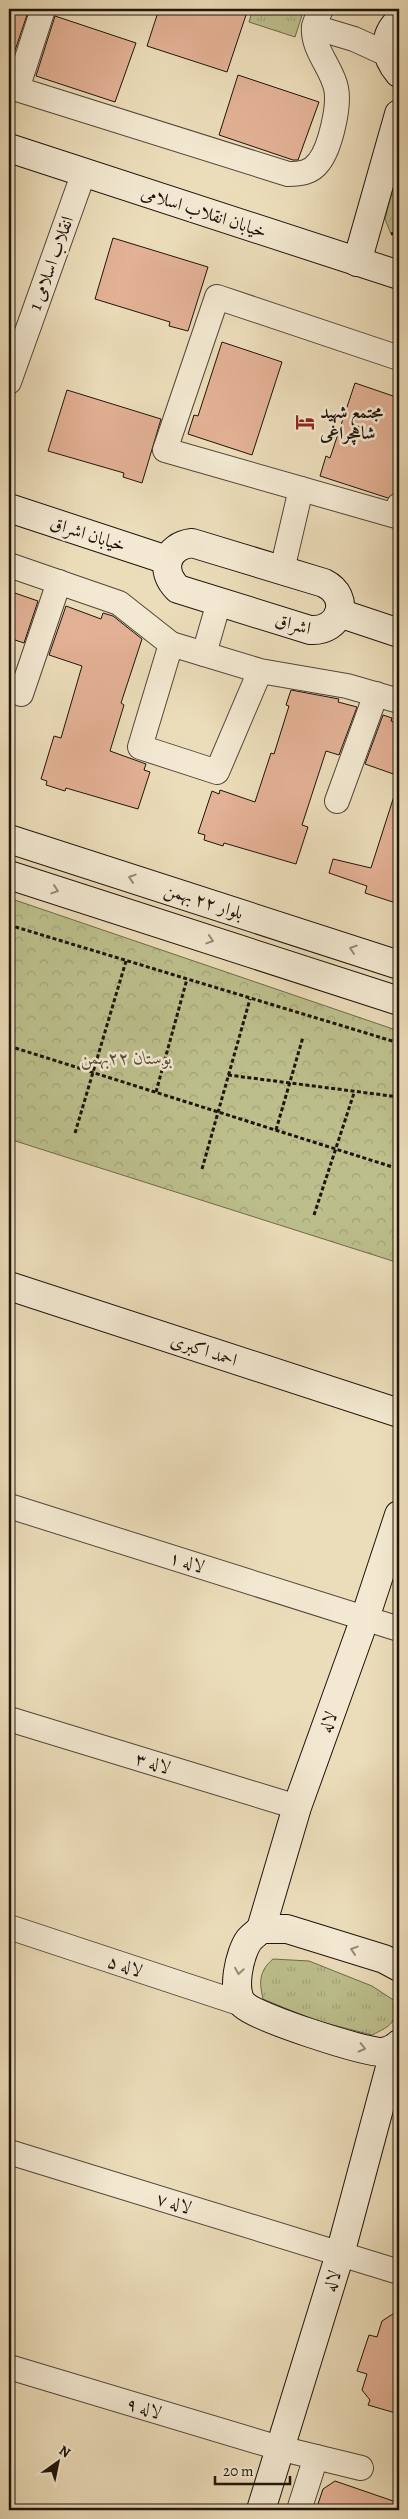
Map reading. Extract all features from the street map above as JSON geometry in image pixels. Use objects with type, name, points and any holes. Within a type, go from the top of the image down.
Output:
[{"type":"street","points":[[43,9],[17,89],[288,174],[305,174],[319,163],[328,140],[337,107],[336,88],[318,48],[318,18],[354,38],[393,64]]},
{"type":"street","points":[[393,64],[389,37],[395,18]]},
{"type":"street","points":[[357,262],[399,114]]},
{"type":"street","name":"خیابان انقلاب اسلامی","points":[[9,148],[399,275]]},
{"type":"street","name":"انقلاب اسلامی 1","points":[[9,382],[84,172]]},
{"type":"street","points":[[399,358],[217,297],[165,450],[396,516],[399,505]]},
{"type":"street","points":[[282,570],[301,489]]},
{"type":"street","name":"خیابان اشراق","points":[[9,508],[167,560]]},
{"type":"street","name":"اشراق","points":[[192,542],[282,570],[332,587],[340,601],[339,613],[333,624],[326,628],[310,630],[178,589],[168,576],[167,560],[176,547],[192,542]]},
{"type":"street","points":[[9,565],[119,603],[171,644],[260,671],[348,686],[399,702]]},
{"type":"street","points":[[21,694],[59,582]]},
{"type":"street","points":[[204,654],[219,602]]},
{"type":"street","points":[[339,613],[399,633]]},
{"type":"street","points":[[171,644],[140,747],[217,772],[260,671]]},
{"type":"street","points":[[337,801],[376,694]]},
{"type":"street","name":"بلوار ۲۲ بهمن","points":[[9,839],[399,965]]},
{"type":"street","name":"بلوار ۲۲ بهمن","points":[[9,875],[399,1000]]},
{"type":"street","name":"احمد اکبری","points":[[9,1286],[399,1413]]},
{"type":"street","name":"لاله ۱","points":[[9,1506],[399,1629]]},
{"type":"street","name":"لاله","points":[[261,1929],[297,1808],[365,1618],[399,1515]]},
{"type":"street","name":"لاله ۳","points":[[9,1719],[297,1808]]},
{"type":"street","name":"لاله ۵","points":[[9,1928],[242,2004]]},
{"type":"street","points":[[397,2047],[382,2052],[362,2048],[258,2014],[242,2004],[237,1989],[239,1966],[249,1940],[261,1929],[286,1929],[384,1960],[399,1967]]},
{"type":"street","name":"لاله","points":[[261,2510],[340,2254],[397,2047]]},
{"type":"street","name":"لاله ۷","points":[[9,2152],[399,2272]]},
{"type":"street","name":"لاله ۹","points":[[9,2367],[280,2448],[361,2468]]},
{"type":"street","points":[[299,2510],[316,2457]]},
{"type":"path","points":[[9,925],[399,1043]]},
{"type":"path","points":[[76,1133],[126,961]]},
{"type":"path","points":[[156,1092],[187,979]]},
{"type":"path","points":[[202,1169],[250,998]]},
{"type":"path","points":[[276,1130],[303,1037]]},
{"type":"path","points":[[9,1046],[399,1169]]},
{"type":"path","points":[[228,1075],[354,1093],[399,1097]]},
{"type":"path","points":[[314,1215],[337,1150],[354,1093]]},
{"type":"path","points":[[394,1238],[399,1221]]},
{"type":"green space","points":[[253,9],[304,9],[295,37],[249,22]]},
{"type":"green space","points":[[399,165],[399,238],[391,234],[385,219]]},
{"type":"green space","name":"بوستان ۲۲بهمن","points":[[9,898],[399,1031],[399,1263],[9,1139]]},
{"type":"green space","points":[[273,1959],[309,1961],[372,1986],[395,2001],[395,2015],[391,2023],[372,2035],[314,2020],[263,1999],[261,1977],[268,1963]]},
{"type":"building","points":[[9,9],[29,9],[9,68]]},
{"type":"building","points":[[159,9],[236,9],[247,12],[227,72],[147,46]]},
{"type":"building","points":[[55,16],[136,43],[115,102],[36,76]]},
{"type":"building","points":[[238,75],[319,102],[298,160],[293,160],[219,135]]},
{"type":"building","points":[[113,238],[208,267],[188,331],[169,326],[170,322],[95,299]]},
{"type":"building","points":[[222,342],[282,362],[252,455],[188,434],[194,415],[198,416]]},
{"type":"building","points":[[355,383],[399,398],[399,492],[388,498],[320,476],[326,456],[330,458]]},
{"type":"building","points":[[67,390],[161,419],[142,483],[123,477],[124,473],[48,451]]},
{"type":"building","points":[[9,591],[38,601],[24,643],[9,638]]},
{"type":"building","points":[[66,606],[101,619],[103,613],[113,616],[142,639],[121,703],[124,705],[110,751],[146,764],[144,770],[150,772],[138,809],[66,788],[65,791],[46,785],[47,781],[41,779],[54,736],[61,738],[82,666],[49,655]]},
{"type":"building","points":[[291,690],[339,699],[338,702],[357,707],[339,755],[326,751],[302,825],[308,827],[296,864],[224,843],[223,846],[204,840],[205,835],[198,833],[212,791],[219,794],[220,790],[255,802],[271,753],[274,754],[289,706],[286,705]]},
{"type":"building","points":[[383,715],[392,718],[391,721],[399,724],[399,776],[365,764]]},
{"type":"building","points":[[395,793],[399,794],[399,904],[365,893],[367,886],[329,873],[333,859],[371,868]]},
{"type":"building","points":[[399,2310],[399,2414],[368,2405],[370,2400],[362,2390],[367,2374],[357,2371],[369,2335],[377,2337],[382,2321]]},
{"type":"building","points":[[335,2481],[399,2503],[399,2510],[316,2510],[323,2489]]},
{"type":"place","name":"مجتمع شهید شاهچراغی","points":[[305,422]]}]
